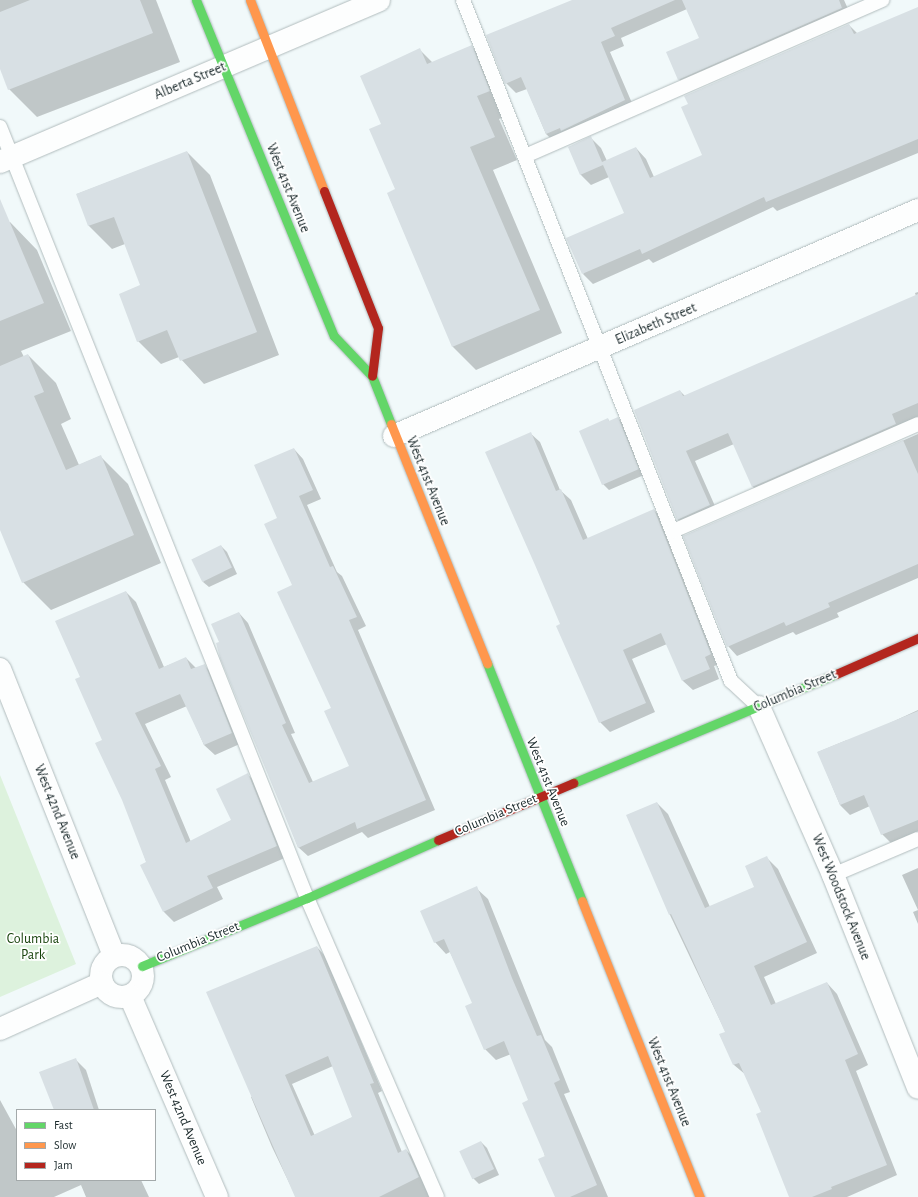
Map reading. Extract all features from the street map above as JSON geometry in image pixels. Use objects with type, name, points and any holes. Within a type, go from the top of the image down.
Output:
[{"type":"main road","name":"West 41st Avenue","points":[[196,0],[334,336],[372,376],[394,436],[700,1197]]},
{"type":"main road","name":"West 41st Avenue","points":[[250,0],[378,328],[372,376]]},
{"type":"main road","name":"Columbia Street","points":[[142,966],[307,898],[539,797],[759,707],[918,638]]},
{"type":"street","name":"Alberta Street","points":[[6,160],[379,0]]},
{"type":"street","name":"Elizabeth Street","points":[[394,436],[918,210]]},
{"type":"street","name":"West 42nd Avenue","points":[[0,669],[114,956]]},
{"type":"street","name":"West Woodstock Avenue","points":[[759,707],[833,875],[918,1088]]},
{"type":"street","points":[[114,956],[133,957],[142,966],[144,980],[141,986],[130,996],[117,997],[111,994],[102,983],[101,970],[108,959],[114,956]]},
{"type":"street","points":[[0,1029],[102,983]]},
{"type":"street","name":"West 42nd Avenue","points":[[130,996],[217,1197]]},
{"type":"lane","points":[[463,0],[673,531],[731,682],[759,707]]},
{"type":"lane","points":[[525,156],[882,0]]},
{"type":"lane","points":[[0,127],[6,160],[307,898],[437,1197]]},
{"type":"lane","points":[[673,531],[918,424]]},
{"type":"lane","points":[[833,875],[918,839]]},
{"type":"green space","name":"Columbia Park","points":[[0,775],[76,964],[0,997]]},
{"type":"building","points":[[30,0],[140,0],[153,33],[8,90],[0,69],[0,12]]},
{"type":"building","points":[[572,0],[675,0],[611,28],[615,36],[601,42],[625,100],[561,131],[560,128],[546,134],[521,77],[505,84],[486,35]]},
{"type":"building","points":[[682,0],[839,0],[842,8],[678,80],[666,52],[699,38]]},
{"type":"building","points":[[918,7],[918,139],[766,202],[764,197],[642,254],[640,249],[582,274],[566,238],[624,213],[603,165],[580,175],[568,147],[591,136],[602,162],[636,147],[650,178],[702,155],[681,107],[688,104],[684,96],[849,24],[854,34]]},
{"type":"building","points":[[472,45],[490,91],[477,96],[495,137],[470,147],[540,310],[452,347],[387,193],[395,189],[369,129],[381,124],[360,76],[420,48],[427,64]]},
{"type":"building","points":[[187,151],[257,332],[180,361],[167,330],[137,342],[119,294],[140,285],[114,217],[88,226],[76,194]]},
{"type":"building","points":[[0,199],[44,303],[0,321]]},
{"type":"building","points":[[918,294],[918,403],[892,414],[896,424],[752,487],[728,433],[686,451],[710,505],[677,520],[634,410],[680,390],[683,396]]},
{"type":"building","points":[[28,354],[44,392],[34,396],[66,470],[101,455],[134,535],[22,583],[0,530],[0,366]]},
{"type":"building","points":[[618,417],[639,469],[602,485],[579,431],[608,418],[609,421]]},
{"type":"building","points":[[531,432],[556,491],[561,489],[583,540],[654,509],[711,654],[705,657],[710,669],[682,681],[661,633],[623,650],[646,703],[599,723],[556,626],[560,624],[485,452]]},
{"type":"building","points":[[903,440],[918,474],[918,564],[828,603],[830,607],[786,626],[784,622],[727,647],[683,536]]},
{"type":"building","points":[[294,448],[313,490],[299,496],[330,567],[333,566],[357,617],[349,620],[426,800],[357,829],[355,822],[298,848],[220,658],[216,643],[219,642],[211,624],[239,612],[286,723],[282,725],[309,783],[349,766],[324,711],[331,708],[277,592],[292,585],[264,524],[277,518],[254,465]]},
{"type":"building","points":[[221,545],[232,567],[202,582],[191,559]]},
{"type":"building","points":[[126,591],[159,669],[186,657],[191,669],[205,664],[232,733],[204,745],[180,694],[135,713],[161,766],[155,769],[186,843],[231,820],[216,789],[248,773],[277,846],[207,876],[213,888],[163,912],[140,865],[146,862],[122,800],[95,743],[102,740],[75,679],[80,677],[55,621]]},
{"type":"building","points":[[918,711],[918,820],[881,835],[864,795],[840,805],[817,752]]},
{"type":"building","points":[[657,802],[705,908],[754,887],[745,866],[767,856],[807,942],[754,966],[771,1005],[827,982],[858,1054],[845,1060],[887,1165],[831,1187],[832,1189],[812,1197],[789,1197],[756,1114],[761,1112],[739,1063],[733,1065],[719,1034],[725,1032],[671,914],[669,915],[626,815]]},
{"type":"building","points":[[477,886],[512,978],[537,1036],[541,1035],[560,1080],[554,1083],[597,1185],[570,1197],[555,1197],[538,1159],[545,1156],[522,1103],[528,1100],[504,1041],[484,1050],[465,1006],[472,1003],[444,939],[434,943],[420,911]]},
{"type":"building","points":[[317,946],[374,1083],[370,1084],[398,1153],[406,1149],[419,1177],[379,1197],[295,1197],[206,992]],"holes":[[[328,1056],[352,1117],[311,1136],[285,1075]]]},
{"type":"building","points":[[76,1058],[94,1109],[54,1109],[39,1072]]},
{"type":"building","points":[[481,1141],[494,1169],[472,1179],[459,1151]]},
{"type":"traffic: fast","points":[[196,0],[334,336],[372,376],[391,424]]},
{"type":"traffic: fast","points":[[487,663],[582,901]]},
{"type":"traffic: fast","points":[[573,783],[836,674]]},
{"type":"traffic: fast","points":[[142,966],[307,898],[438,840]]},
{"type":"traffic: slow","points":[[250,0],[324,191]]},
{"type":"traffic: slow","points":[[391,424],[487,663]]},
{"type":"traffic: slow","points":[[582,901],[700,1197]]},
{"type":"traffic: jam","points":[[324,191],[378,328],[372,376]]},
{"type":"traffic: jam","points":[[836,674],[918,638]]},
{"type":"traffic: jam","points":[[438,840],[573,783]]}]
